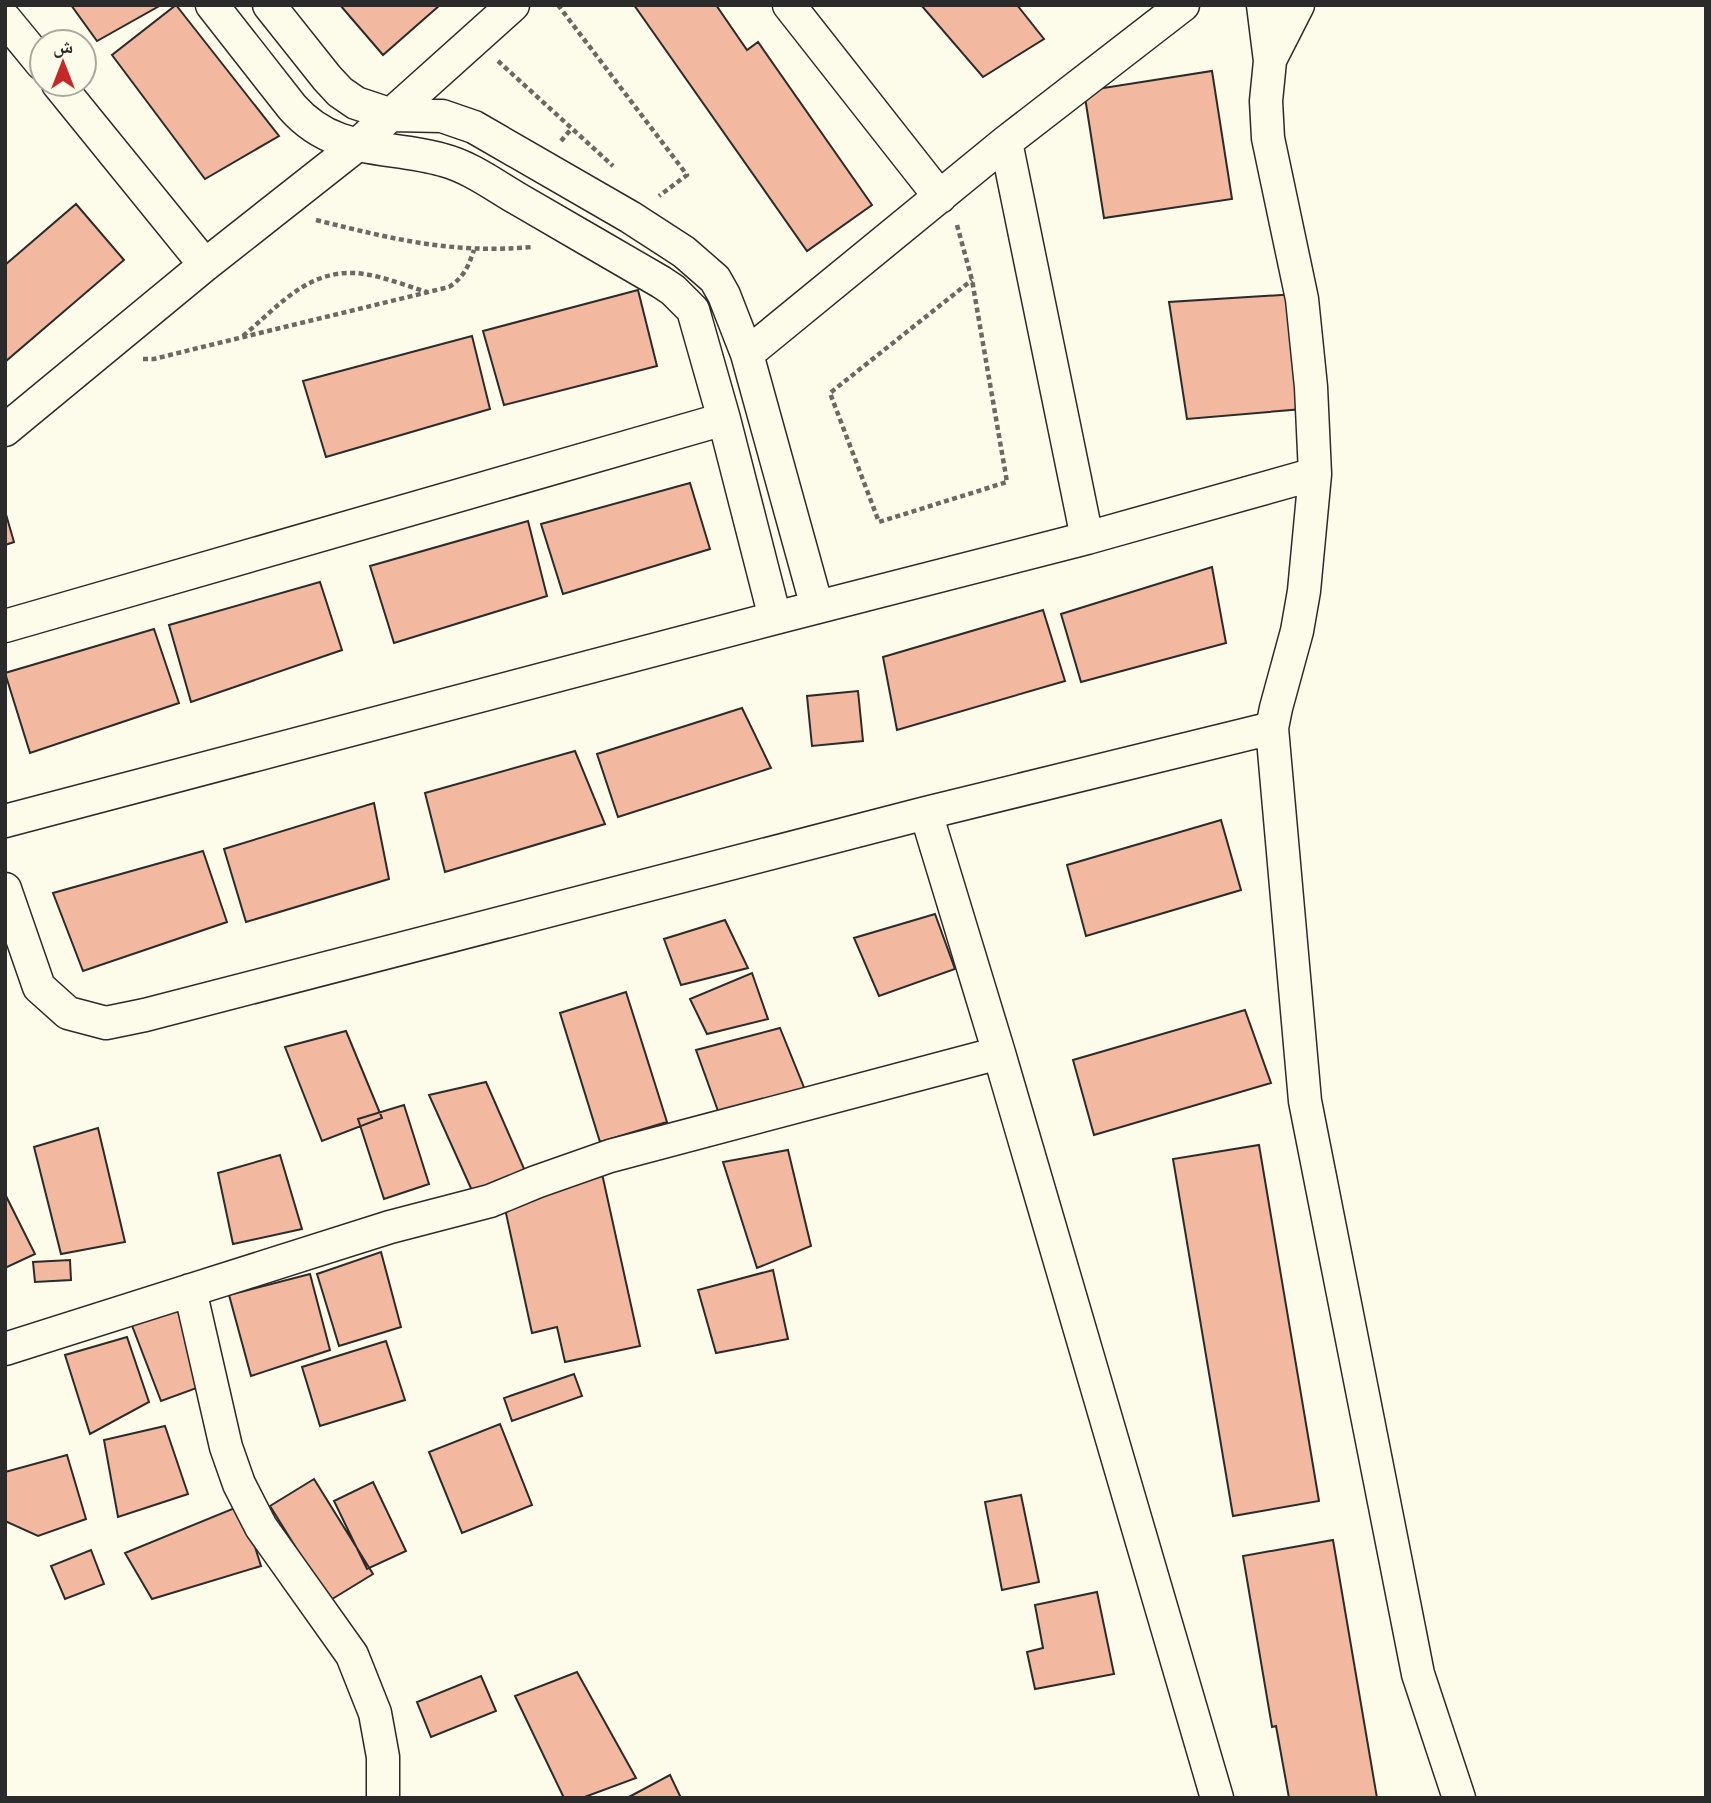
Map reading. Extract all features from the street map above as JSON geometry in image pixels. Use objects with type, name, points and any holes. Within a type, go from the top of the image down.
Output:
[{"type":"street","points":[[212,5],[303,119],[325,134],[356,146],[435,158],[465,168],[673,290],[693,310],[775,618]]},
{"type":"street","points":[[269,5],[340,92],[356,103],[373,111],[392,115],[442,116],[474,127],[630,217],[700,263],[715,279],[747,355],[817,607]]},
{"type":"street","points":[[5,430],[205,265],[356,146],[513,5]]},
{"type":"street","points":[[789,5],[940,197]]},
{"type":"street","points":[[747,355],[1006,142],[1183,5]]},
{"type":"street","points":[[1263,5],[1270,61],[1266,101],[1268,138],[1302,299],[1311,387],[1315,474],[1302,605],[1272,728],[1305,1101],[1418,1674],[1460,1798]]},
{"type":"street","points":[[1270,61],[1298,5]]},
{"type":"street","points":[[5,19],[28,47]]},
{"type":"street","points":[[69,98],[205,265]]},
{"type":"street","points":[[1006,142],[1087,538]]},
{"type":"street","points":[[693,310],[724,295]]},
{"type":"street","points":[[5,626],[724,419]]},
{"type":"street","points":[[5,821],[1087,538],[1315,474]]},
{"type":"street","points":[[5,888],[39,987],[68,1013],[106,1023],[926,813],[1272,728]]},
{"type":"street","points":[[926,813],[999,1052],[1217,1798]]},
{"type":"street","points":[[5,1349],[390,1227],[490,1201],[610,1156],[999,1052]]},
{"type":"street","points":[[190,1290],[226,1447],[239,1484],[261,1527],[352,1655],[375,1713],[383,1757],[383,1798]]},
{"type":"path","points":[[558,5],[687,175],[630,217]]},
{"type":"path","points":[[474,39],[622,174]]},
{"type":"path","points":[[940,197],[956,221],[972,280],[1007,482],[879,522],[831,393],[972,280]]},
{"type":"path","points":[[274,210],[393,239],[434,246],[474,250],[538,247]]},
{"type":"path","points":[[142,359],[154,359],[449,287],[466,272],[474,250]]},
{"type":"path","points":[[241,338],[312,280],[329,274],[366,274],[428,292]]},
{"type":"building","points":[[71,5],[161,5],[98,40],[98,28],[88,28]]},
{"type":"building","points":[[176,5],[279,136],[205,179],[112,55]]},
{"type":"building","points":[[340,5],[440,5],[383,55]]},
{"type":"building","points":[[634,5],[716,5],[747,50],[758,42],[872,205],[807,251]]},
{"type":"building","points":[[921,5],[1017,5],[1044,39],[983,77]]},
{"type":"building","points":[[1212,71],[1232,199],[1104,218],[1084,91]]},
{"type":"building","points":[[76,204],[124,260],[6,361],[5,265]]},
{"type":"building","points":[[638,290],[657,366],[504,405],[483,331]]},
{"type":"building","points":[[1296,294],[1303,409],[1187,419],[1169,302]]},
{"type":"building","points":[[472,336],[490,409],[326,457],[303,381]]},
{"type":"building","points":[[690,483],[710,549],[563,594],[541,524]]},
{"type":"building","points":[[5,511],[14,542],[5,545]]},
{"type":"building","points":[[528,521],[547,596],[394,643],[370,566]]},
{"type":"building","points":[[1212,567],[1226,643],[1081,682],[1061,614]]},
{"type":"building","points":[[320,582],[342,650],[191,702],[169,625]]},
{"type":"building","points":[[1043,610],[1065,681],[897,730],[883,657]]},
{"type":"building","points":[[154,629],[179,703],[30,753],[5,673]]},
{"type":"building","points":[[858,691],[863,741],[812,746],[807,696]]},
{"type":"building","points":[[742,708],[771,768],[618,817],[597,754]]},
{"type":"building","points":[[575,751],[605,824],[445,872],[425,793]]},
{"type":"building","points":[[374,803],[389,879],[246,922],[224,849]]},
{"type":"building","points":[[1221,820],[1241,890],[1086,936],[1067,865]]},
{"type":"building","points":[[203,851],[227,922],[83,971],[53,893]]},
{"type":"building","points":[[935,914],[955,969],[879,996],[854,938]]},
{"type":"building","points":[[725,920],[748,968],[681,985],[664,939]]},
{"type":"building","points":[[752,973],[768,1019],[707,1034],[690,999]]},
{"type":"building","points":[[626,992],[667,1122],[600,1142],[560,1013]]},
{"type":"building","points":[[1245,1010],[1271,1083],[1094,1135],[1073,1060]]},
{"type":"building","points":[[780,1028],[805,1090],[722,1122],[696,1050]]},
{"type":"building","points":[[346,1031],[382,1118],[322,1141],[285,1047]]},
{"type":"building","points":[[486,1082],[529,1180],[474,1195],[429,1095]]},
{"type":"building","points":[[404,1105],[429,1184],[384,1199],[358,1119]]},
{"type":"building","points":[[98,1128],[125,1242],[61,1254],[34,1147]]},
{"type":"building","points":[[1259,1145],[1319,1501],[1233,1516],[1173,1159]]},
{"type":"building","points":[[788,1150],[811,1246],[757,1268],[723,1162]]},
{"type":"building","points":[[280,1155],[302,1229],[233,1244],[218,1173]]},
{"type":"building","points":[[601,1169],[640,1346],[565,1362],[557,1327],[532,1333],[504,1204]]},
{"type":"building","points":[[5,1194],[35,1254],[5,1268]]},
{"type":"building","points":[[381,1252],[401,1327],[339,1346],[317,1274]]},
{"type":"building","points":[[70,1260],[71,1280],[35,1282],[33,1262]]},
{"type":"building","points":[[773,1270],[788,1339],[716,1353],[698,1290]]},
{"type":"building","points":[[310,1274],[330,1350],[251,1376],[229,1295]]},
{"type":"building","points":[[181,1310],[205,1385],[161,1401],[131,1323]]},
{"type":"building","points":[[127,1337],[149,1402],[90,1434],[65,1355]]},
{"type":"building","points":[[386,1341],[405,1400],[320,1426],[302,1367]]},
{"type":"building","points":[[574,1374],[582,1396],[512,1421],[504,1398]]},
{"type":"building","points":[[500,1424],[532,1505],[462,1533],[429,1452]]},
{"type":"building","points":[[165,1426],[188,1494],[118,1517],[104,1440]]},
{"type":"building","points":[[67,1455],[86,1519],[38,1536],[5,1521],[5,1472]]},
{"type":"building","points":[[314,1479],[373,1574],[329,1601],[270,1506]]},
{"type":"building","points":[[373,1482],[406,1551],[367,1569],[334,1501]]},
{"type":"building","points":[[1021,1495],[1039,1582],[1002,1590],[985,1502]]},
{"type":"building","points":[[242,1505],[261,1566],[152,1599],[125,1553]]},
{"type":"building","points":[[1333,1540],[1377,1798],[1289,1798],[1276,1726],[1272,1727],[1243,1556]]},
{"type":"building","points":[[91,1550],[104,1584],[65,1599],[51,1566]]},
{"type":"building","points":[[1097,1592],[1114,1674],[1035,1689],[1027,1652],[1043,1648],[1035,1605]]},
{"type":"building","points":[[577,1672],[636,1778],[582,1798],[564,1798],[515,1696]]},
{"type":"building","points":[[481,1676],[496,1711],[431,1737],[417,1702]]},
{"type":"building","points":[[670,1775],[681,1798],[627,1798]]}]
